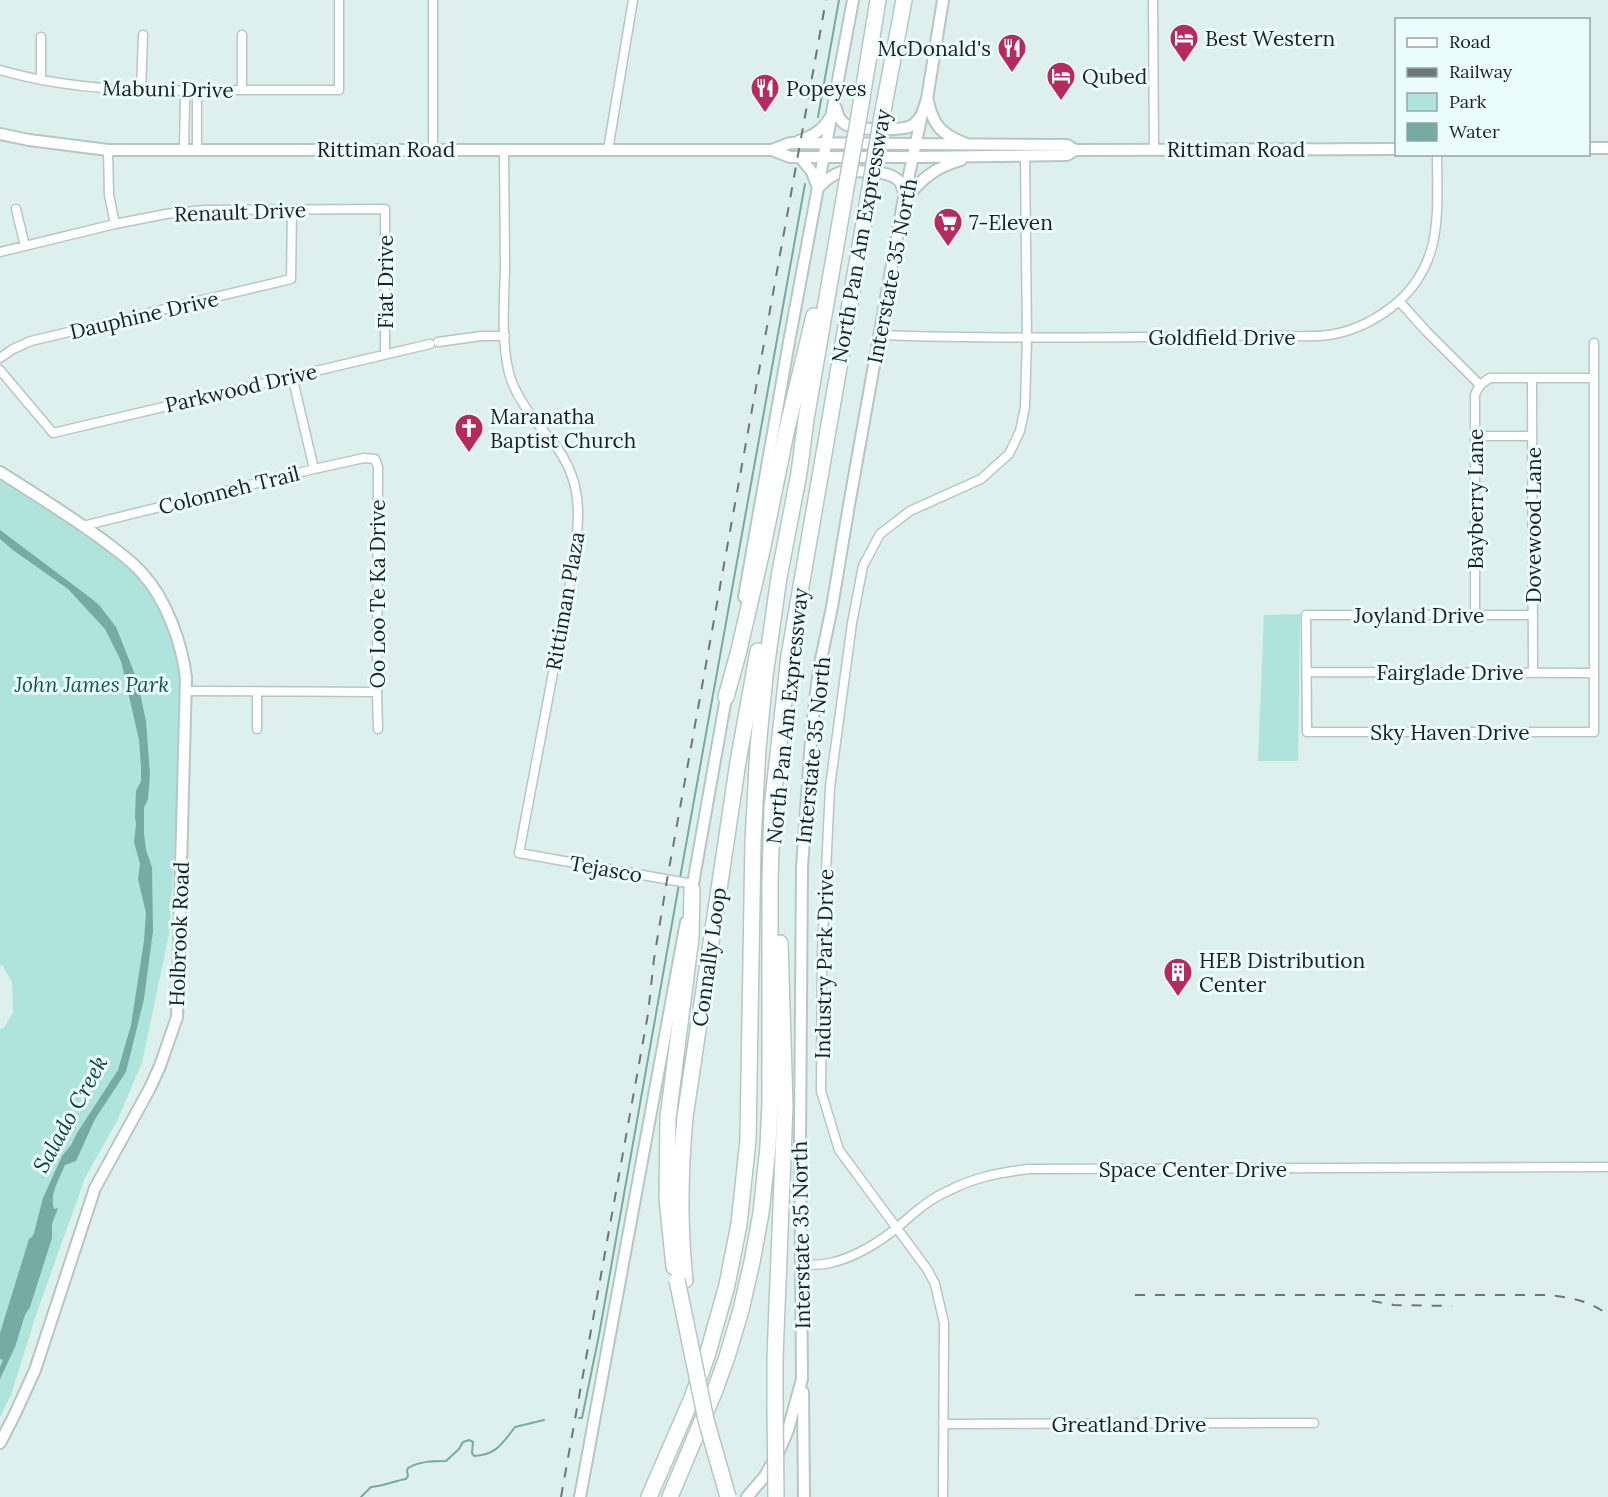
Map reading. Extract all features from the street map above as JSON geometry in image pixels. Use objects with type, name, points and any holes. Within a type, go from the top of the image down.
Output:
[{"type":"highway","name":"North Pan Am Expressway","points":[[649,1497],[692,1398],[707,1356],[724,1297],[739,1224],[748,1140],[753,841],[760,729],[770,637],[878,0]]},
{"type":"highway","name":"North Pan Am Expressway","points":[[670,1497],[715,1390],[741,1310],[761,1213],[771,1093],[772,808],[789,656],[904,0]]},
{"type":"highway","points":[[726,697],[762,551],[786,433],[816,310],[831,229],[847,183]]},
{"type":"highway","name":"Connally Loop","points":[[728,1497],[681,1280],[681,1159],[691,1075],[738,762],[779,538],[806,419]]},
{"type":"highway","points":[[776,1497],[775,1357],[785,1106],[780,889],[784,700]]},
{"type":"highway","points":[[681,1280],[673,1256],[666,1179],[669,1105],[690,937],[686,885]]},
{"type":"highway","points":[[679,1497],[723,1384],[741,1310]]},
{"type":"main road","points":[[580,1497],[686,885],[726,697],[853,0]]},
{"type":"main road","name":"Interstate 35 North","points":[[747,1497],[765,1476],[780,1449],[788,1430],[802,1379],[800,1138],[802,867],[812,725],[819,669],[832,607],[879,335],[904,199],[927,99],[943,0]]},
{"type":"main road","points":[[927,99],[936,125],[952,138],[970,145]]},
{"type":"main road","points":[[835,105],[838,118],[843,124],[852,128],[903,128],[916,122],[922,114]]},
{"type":"main road","points":[[790,143],[813,135],[824,128],[835,105]]},
{"type":"main road","name":"Rittiman Road","points":[[0,134],[108,150],[772,150],[790,143],[1067,145],[1075,150],[1395,148]]},
{"type":"main road","points":[[1590,148],[1608,148]]},
{"type":"main road","name":"Rittiman Road","points":[[772,150],[790,157],[1067,155],[1075,150]]},
{"type":"main road","points":[[818,188],[835,174],[849,171],[884,172],[900,182],[904,199],[930,173],[949,164],[977,156]]},
{"type":"main road","points":[[800,157],[812,172],[818,188]]},
{"type":"main road","name":"Holbrook Road","points":[[0,472],[83,526],[132,563],[144,575],[173,626],[184,662],[186,678],[177,1017],[153,1081],[95,1188],[34,1370],[15,1416],[0,1443]]},
{"type":"main road","points":[[802,1379],[804,1497]]},
{"type":"street","name":"Mabuni Drive","points":[[0,70],[25,77],[93,88],[191,91],[339,90],[339,0]]},
{"type":"street","points":[[433,0],[433,149]]},
{"type":"street","points":[[608,150],[633,0]]},
{"type":"street","points":[[1153,0],[1154,150]]},
{"type":"street","points":[[141,90],[142,35]]},
{"type":"street","points":[[242,35],[242,90]]},
{"type":"street","points":[[41,37],[41,79]]},
{"type":"street","points":[[184,149],[185,99],[191,91],[197,98],[197,149]]},
{"type":"street","points":[[108,150],[109,195],[115,224]]},
{"type":"street","name":"Rittiman Plaza","points":[[504,150],[505,351],[511,382],[530,414],[567,464],[575,485],[579,514],[573,562],[519,853]]},
{"type":"street","name":"Industry Park Drive","points":[[943,1497],[944,1323],[935,1284],[927,1269],[839,1150],[821,1091],[822,955],[830,787],[852,623],[863,566],[880,534],[910,511],[981,478],[1009,454],[1020,431],[1025,407],[1027,338],[1025,155]]},
{"type":"street","name":"Goldfield Drive","points":[[879,335],[1027,338],[1313,336],[1330,335],[1355,328],[1382,315],[1399,301],[1420,276],[1431,253],[1435,238],[1437,211],[1437,156]]},
{"type":"street","points":[[16,209],[25,246]]},
{"type":"street","name":"Renault Drive","points":[[0,252],[166,214],[205,210],[385,209]]},
{"type":"street","name":"Fiat Drive","points":[[384,354],[385,209]]},
{"type":"street","name":"Dauphine Drive","points":[[0,358],[31,341],[291,279],[292,210]]},
{"type":"street","points":[[1399,301],[1480,385],[1490,378],[1594,378]]},
{"type":"street","name":"Parkwood Drive","points":[[0,370],[53,433],[434,343],[481,336],[505,336]]},
{"type":"street","points":[[1594,343],[1594,672]]},
{"type":"street","points":[[292,376],[314,469]]},
{"type":"street","name":"Dovewood Lane","points":[[1532,378],[1533,672]]},
{"type":"street","name":"Bayberry Lane","points":[[1475,615],[1475,396],[1480,385]]},
{"type":"street","points":[[1475,436],[1532,436]]},
{"type":"street","name":"Colonneh Trail","points":[[83,526],[314,469],[364,458],[375,459]]},
{"type":"street","name":"Oo Loo Te Ka Drive","points":[[375,459],[378,467],[378,729]]},
{"type":"street","name":"Joyland Drive","points":[[1307,672],[1306,615],[1533,615]]},
{"type":"street","name":"Fairglade Drive","points":[[1307,672],[1594,672]]},
{"type":"street","name":"Sky Haven Drive","points":[[1307,672],[1307,732],[1594,732],[1594,672]]},
{"type":"street","points":[[185,691],[377,692]]},
{"type":"street","points":[[257,692],[257,729]]},
{"type":"street","name":"Tejasco","points":[[519,853],[686,885]]},
{"type":"street","name":"Space Center Drive","points":[[802,1265],[832,1263],[848,1257],[897,1228],[918,1209],[946,1191],[984,1176],[1028,1169],[1608,1167]]},
{"type":"street","name":"Greatland Drive","points":[[944,1424],[1314,1423]]},
{"type":"green space","name":"John James Park","points":[[0,472],[137,568],[165,609],[180,647],[185,691],[169,934],[142,1063],[117,1121],[85,1178],[37,1312],[11,1395],[0,1417],[0,1029],[4,1028],[13,1012],[12,982],[3,966],[0,965]]},
{"type":"green space","points":[[1300,614],[1298,761],[1258,761],[1264,615]]},
{"type":"water","points":[[0,530],[99,605],[116,627],[138,682],[146,722],[150,774],[148,799],[144,808],[144,833],[146,850],[152,867],[153,931],[144,999],[126,1072],[95,1119],[76,1161],[65,1165],[58,1181],[53,1198],[54,1209],[58,1208],[52,1224],[52,1238],[30,1307],[0,1379],[0,1367],[3,1360],[0,1359],[0,1333],[29,1239],[34,1233],[43,1198],[62,1156],[118,1070],[131,1025],[146,913],[138,879],[140,864],[134,842],[136,791],[141,781],[139,740],[121,661],[105,629],[68,589],[0,539]]},
{"type":"waterway","points":[[818,117],[839,0]]},
{"type":"waterway","points":[[680,878],[805,184]]},
{"type":"waterway","points":[[579,1418],[582,1418],[599,1335],[679,884]]},
{"type":"waterway","points":[[361,1497],[371,1487],[406,1479],[408,1468],[417,1464],[446,1461],[463,1442],[469,1440],[473,1442],[474,1456],[482,1455],[498,1447],[515,1427],[544,1420]]},
{"type":"railway","points":[[561,1497],[648,1014],[667,880],[826,0]]},
{"type":"railway","points":[[1135,1295],[1548,1295],[1580,1301],[1608,1315]]},
{"type":"railway","points":[[1372,1301],[1394,1305],[1452,1306]]},
{"type":"place","name":"Best Western","points":[[1184,64]]},
{"type":"place","name":"McDonald's","points":[[1012,74]]},
{"type":"place","name":"Qubed","points":[[1061,102]]},
{"type":"place","name":"Popeyes","points":[[765,114]]},
{"type":"place","name":"7-Eleven","points":[[948,248]]},
{"type":"place","name":"Maranatha Baptist Church","points":[[469,454]]},
{"type":"place","name":"HEB Distribution Center","points":[[1178,998]]},
{"type":"water label","name":"Salado Creek","points":[[70,1114]]}]
